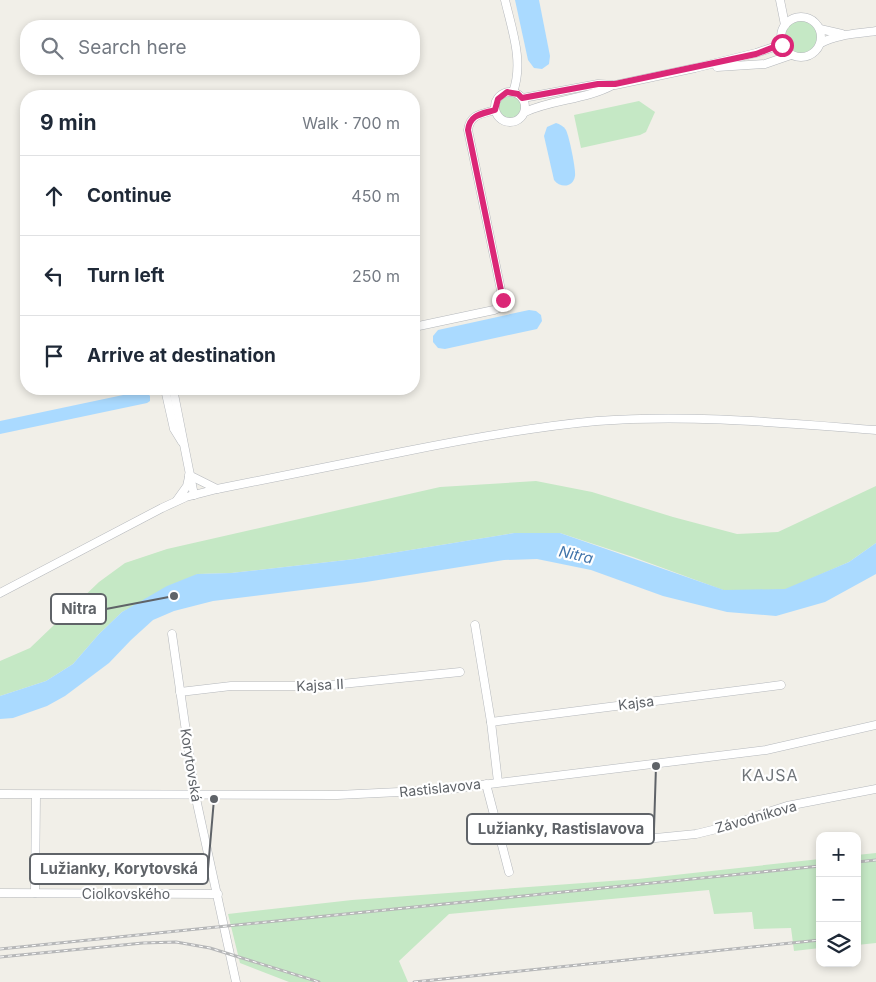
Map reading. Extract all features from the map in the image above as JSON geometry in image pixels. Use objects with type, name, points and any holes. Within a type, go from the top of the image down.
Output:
[{"type":"street","points":[[505,0],[519,62],[517,82],[513,92]]},
{"type":"street","points":[[780,2],[788,13],[796,18]]},
{"type":"street","points":[[780,2],[785,25]]},
{"type":"street","points":[[695,68],[765,64],[791,55],[808,56],[818,48],[820,42],[820,29],[810,19],[796,18],[785,25],[781,34],[781,40],[785,49],[791,55]]},
{"type":"street","points":[[820,29],[846,34]]},
{"type":"street","points":[[820,42],[846,34],[876,31]]},
{"type":"street","points":[[522,98],[598,84],[615,84],[695,68],[756,54],[774,47],[781,40]]},
{"type":"street","points":[[525,112],[538,106],[600,92],[615,84]]},
{"type":"street","points":[[513,92],[522,98],[526,108],[521,118],[515,122],[509,122],[502,120],[498,116],[495,110],[496,104],[502,94],[513,92]]},
{"type":"street","points":[[420,327],[501,307],[503,300],[468,130],[469,122],[474,116],[495,110]]},
{"type":"street","points":[[166,395],[174,429],[182,444]]},
{"type":"street","points":[[174,395],[182,427],[182,444],[194,495]]},
{"type":"street","points":[[0,593],[177,501],[194,495],[455,442],[537,428],[597,421],[703,418],[876,430]]},
{"type":"street","points":[[189,476],[217,489]]},
{"type":"street","points":[[177,501],[186,486],[189,476]]},
{"type":"street","points":[[475,625],[491,722],[498,782]]},
{"type":"street","name":"Korytovská","points":[[172,634],[195,794],[236,982]]},
{"type":"street","name":"Kajsa II","points":[[180,692],[231,686],[322,686],[460,672]]},
{"type":"street","name":"Kajsa","points":[[491,722],[781,685]]},
{"type":"street","name":"Rastislavova","points":[[0,794],[387,794],[440,790],[766,750],[876,725]]},
{"type":"street","points":[[486,784],[509,872]]},
{"type":"street","name":"Závodníkova","points":[[635,840],[696,834],[733,825],[787,806],[876,789]]},
{"type":"street","points":[[35,893],[36,795]]},
{"type":"street","name":"Ciolkovského","points":[[0,893],[218,894]]},
{"type":"green space","points":[[801,20],[808,21],[813,25],[817,30],[817,44],[813,49],[808,53],[801,54],[794,53],[789,49],[785,44],[784,37],[785,30],[789,25],[794,21]]},
{"type":"green space","points":[[510,96],[518,99],[521,107],[518,115],[510,118],[502,115],[499,107],[502,99]]},
{"type":"green space","points":[[639,101],[655,112],[646,132],[581,148],[574,115]]},
{"type":"green space","points":[[536,481],[592,492],[737,534],[778,532],[876,486],[876,543],[849,562],[785,590],[723,590],[560,533],[514,533],[355,559],[231,573],[198,574],[122,612],[99,634],[73,664],[46,681],[0,696],[0,661],[30,648],[99,582],[125,563],[167,549],[440,487]]},
{"type":"green space","points":[[876,853],[876,943],[861,945],[861,877],[861,855]]},
{"type":"green space","points":[[816,859],[816,948],[794,951],[791,928],[754,929],[752,912],[714,914],[709,890],[449,914],[399,961],[408,982],[289,982],[240,963],[228,914],[352,900],[638,879]]},
{"type":"water","points":[[515,0],[539,0],[550,56],[549,64],[542,69],[534,68],[528,60]]},
{"type":"water","points":[[556,123],[566,130],[575,172],[574,180],[566,186],[554,180],[544,136],[547,127]]},
{"type":"water","points":[[529,310],[536,311],[541,315],[542,321],[537,329],[445,349],[438,348],[433,342],[433,336],[438,330]]},
{"type":"water","points":[[123,395],[150,396],[150,401],[147,403],[0,434],[0,421]]},
{"type":"water","points":[[514,533],[560,533],[724,590],[785,589],[849,562],[876,543],[876,574],[825,602],[776,616],[727,612],[663,596],[591,570],[537,559],[504,560],[366,582],[213,601],[174,611],[153,620],[109,663],[65,696],[47,706],[13,718],[0,719],[0,696],[46,681],[73,664],[99,634],[122,612],[167,586],[197,574],[231,573],[355,559]]},
{"type":"railway","points":[[861,862],[876,860]]},
{"type":"railway","points":[[0,949],[816,866]]},
{"type":"railway","points":[[414,982],[816,940]]},
{"type":"railway","points":[[0,957],[143,943],[176,942],[210,948],[319,982]]},
{"type":"place","name":"Nitra","points":[[174,596]]},
{"type":"place","name":"Lužianky, Rastislavova","points":[[656,766]]},
{"type":"place","name":"Lužianky, Korytovská","points":[[214,799]]},
{"type":"district","name":"KAJSA","points":[[770,775]]},
{"type":"route","points":[[503,300],[468,130],[469,122],[474,116],[495,110],[498,99],[507,92],[518,94],[522,98],[598,84],[615,84],[756,54],[774,47],[781,40],[782,45]]}]
